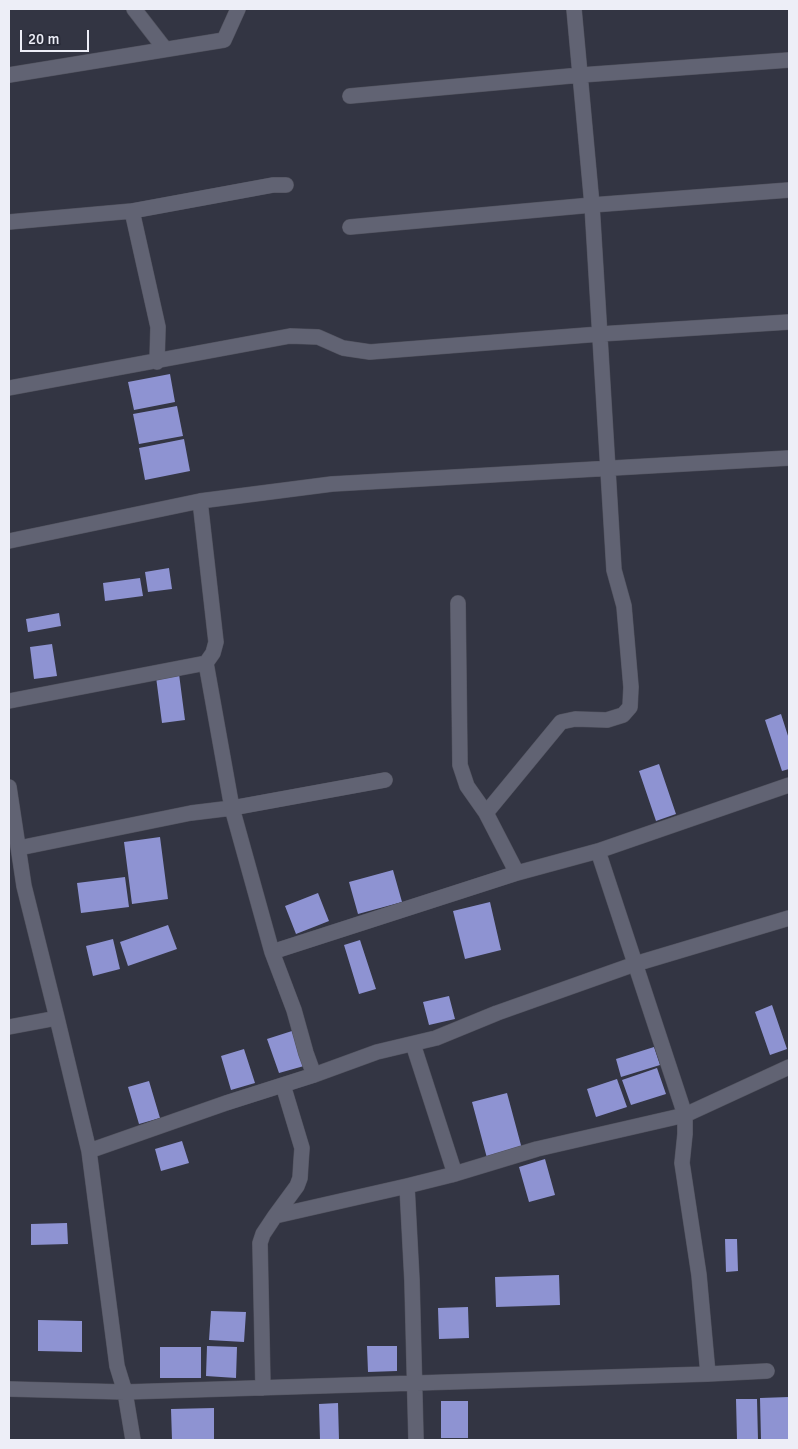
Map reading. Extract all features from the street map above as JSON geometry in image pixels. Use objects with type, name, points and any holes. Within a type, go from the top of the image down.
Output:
[{"type":"street","points":[[134,9],[165,49]]},
{"type":"street","points":[[9,75],[224,40],[238,9]]},
{"type":"street","points":[[486,813],[561,722],[575,719],[607,720],[623,715],[630,707],[624,606],[614,570],[592,205],[574,9]]},
{"type":"street","points":[[350,96],[581,75],[789,60]]},
{"type":"street","points":[[9,222],[132,211],[273,185],[286,185]]},
{"type":"street","points":[[350,227],[592,205],[789,190]]},
{"type":"street","points":[[132,211],[158,327],[157,362]]},
{"type":"street","points":[[9,388],[290,336],[318,337],[343,348],[370,352],[600,334],[789,322]]},
{"type":"street","points":[[9,541],[200,501],[332,484],[789,458]]},
{"type":"street","points":[[9,701],[206,662],[213,654],[216,642],[200,501]]},
{"type":"street","points":[[458,603],[460,765],[467,786],[486,813],[517,872]]},
{"type":"street","points":[[206,662],[232,808],[272,952],[294,1010],[314,1075]]},
{"type":"street","points":[[19,848],[191,813],[232,808],[386,780]]},
{"type":"street","points":[[272,952],[517,872],[598,851],[789,786]]},
{"type":"street","points":[[9,787],[24,886],[89,1151],[117,1366],[125,1392],[133,1440]]},
{"type":"street","points":[[598,851],[685,1115],[682,1163],[699,1275],[708,1374]]},
{"type":"street","points":[[89,1151],[377,1052],[436,1038],[497,1013],[635,964],[789,918]]},
{"type":"street","points":[[9,1027],[57,1018]]},
{"type":"street","points":[[413,1044],[455,1174]]},
{"type":"street","points":[[275,1216],[407,1186],[455,1174],[537,1149],[685,1115],[789,1067]]},
{"type":"street","points":[[263,1388],[260,1243],[263,1234],[297,1186],[300,1178],[302,1148],[283,1085]]},
{"type":"street","points":[[407,1186],[412,1281],[416,1440]]},
{"type":"street","points":[[9,1389],[125,1392],[767,1371]]},
{"type":"building","points":[[170,374],[175,402],[134,410],[128,382]]},
{"type":"building","points":[[177,406],[183,436],[139,444],[133,414]]},
{"type":"building","points":[[184,439],[190,471],[145,480],[139,448]]},
{"type":"building","points":[[169,568],[172,589],[148,592],[145,572]]},
{"type":"building","points":[[140,578],[143,596],[105,601],[103,583]]},
{"type":"building","points":[[59,613],[61,626],[28,632],[26,619]]},
{"type":"building","points":[[52,644],[57,676],[34,679],[30,647]]},
{"type":"building","points":[[179,674],[185,720],[162,723],[156,677]]},
{"type":"building","points":[[781,714],[789,739],[789,769],[782,771],[765,720]]},
{"type":"building","points":[[659,764],[676,814],[656,821],[639,771]]},
{"type":"building","points":[[160,837],[168,899],[132,904],[124,842]]},
{"type":"building","points":[[393,870],[402,902],[358,914],[349,882]]},
{"type":"building","points":[[125,877],[129,907],[81,913],[77,883]]},
{"type":"building","points":[[318,893],[329,921],[296,934],[285,906]]},
{"type":"building","points":[[490,902],[501,950],[465,959],[453,911]]},
{"type":"building","points":[[168,925],[177,949],[128,966],[120,942]]},
{"type":"building","points":[[113,939],[120,969],[93,976],[86,946]]},
{"type":"building","points":[[360,940],[376,989],[359,994],[344,945]]},
{"type":"building","points":[[449,996],[455,1019],[429,1025],[423,1002]]},
{"type":"building","points":[[772,1005],[787,1049],[770,1055],[755,1012]]},
{"type":"building","points":[[292,1031],[304,1066],[279,1073],[267,1039]]},
{"type":"building","points":[[654,1047],[660,1065],[621,1077],[616,1059]]},
{"type":"building","points":[[244,1049],[255,1083],[231,1090],[221,1056]]},
{"type":"building","points":[[657,1068],[666,1094],[631,1105],[622,1080]]},
{"type":"building","points":[[617,1079],[627,1107],[596,1117],[587,1089]]},
{"type":"building","points":[[149,1081],[160,1118],[139,1124],[128,1087]]},
{"type":"building","points":[[507,1093],[522,1149],[487,1158],[472,1102]]},
{"type":"building","points":[[182,1141],[189,1163],[161,1171],[155,1149]]},
{"type":"building","points":[[545,1159],[555,1195],[529,1202],[519,1167]]},
{"type":"building","points":[[67,1223],[68,1244],[31,1245],[31,1224]]},
{"type":"building","points":[[725,1239],[737,1239],[738,1271],[726,1272]]},
{"type":"building","points":[[559,1275],[560,1305],[496,1307],[495,1277]]},
{"type":"building","points":[[468,1307],[469,1338],[439,1339],[438,1308]]},
{"type":"building","points":[[211,1311],[246,1312],[244,1342],[209,1340]]},
{"type":"building","points":[[38,1320],[82,1321],[82,1352],[38,1351]]},
{"type":"building","points":[[207,1346],[237,1347],[236,1378],[206,1376]]},
{"type":"building","points":[[367,1346],[397,1346],[397,1371],[368,1372]]},
{"type":"building","points":[[160,1347],[201,1347],[201,1378],[160,1378]]},
{"type":"building","points":[[789,1397],[789,1440],[761,1440],[760,1398]]},
{"type":"building","points":[[736,1399],[757,1399],[758,1440],[737,1440]]},
{"type":"building","points":[[441,1401],[468,1401],[468,1438],[441,1438]]},
{"type":"building","points":[[338,1403],[339,1440],[320,1440],[319,1404]]},
{"type":"building","points":[[214,1408],[214,1440],[172,1440],[171,1409]]}]
